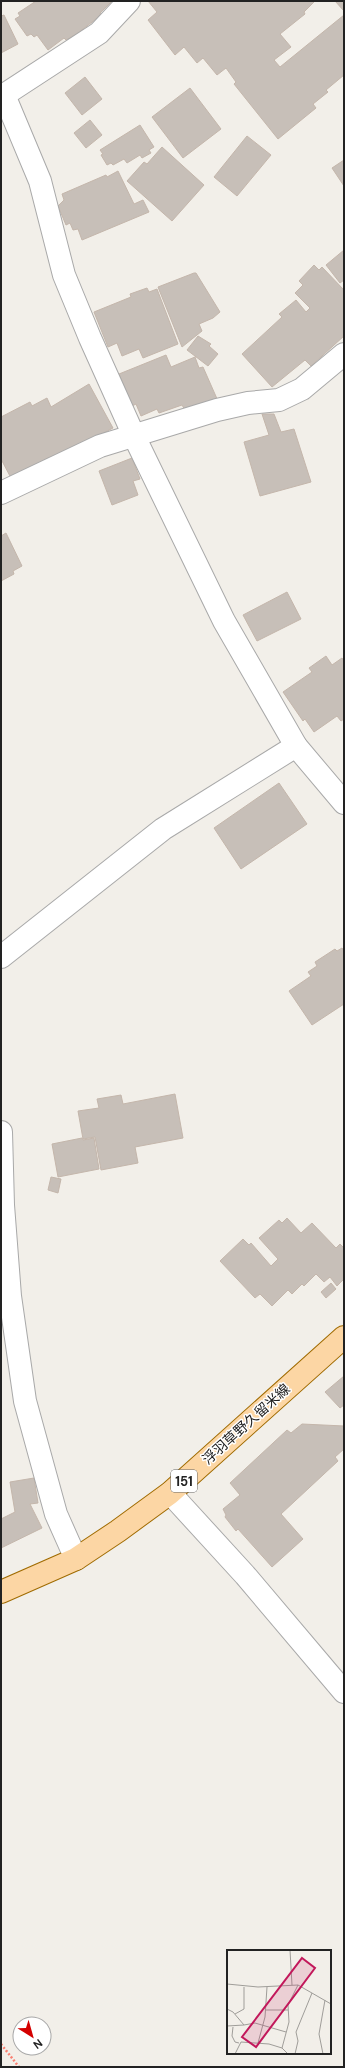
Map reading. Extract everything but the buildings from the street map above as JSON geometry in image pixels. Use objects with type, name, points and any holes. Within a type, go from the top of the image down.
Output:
[{"type":"main road","name":"浮羽草野久留米線","points":[[1,1592],[76,1559],[118,1531],[170,1493],[344,1337]]},
{"type":"street","points":[[129,1],[99,33],[2,96],[40,181],[64,275],[90,338],[134,436],[224,621],[296,746],[344,803]]},
{"type":"street","points":[[1,493],[100,446],[217,410],[248,403],[279,400],[302,389],[344,354]]},
{"type":"street","points":[[1,957],[163,829],[296,746]]},
{"type":"street","points":[[1,1132],[3,1205],[10,1296],[25,1401],[56,1514],[76,1559]]},
{"type":"street","points":[[170,1493],[245,1575],[344,1692]]},
{"type":"path","points":[[1,2044],[19,2067]]}]
